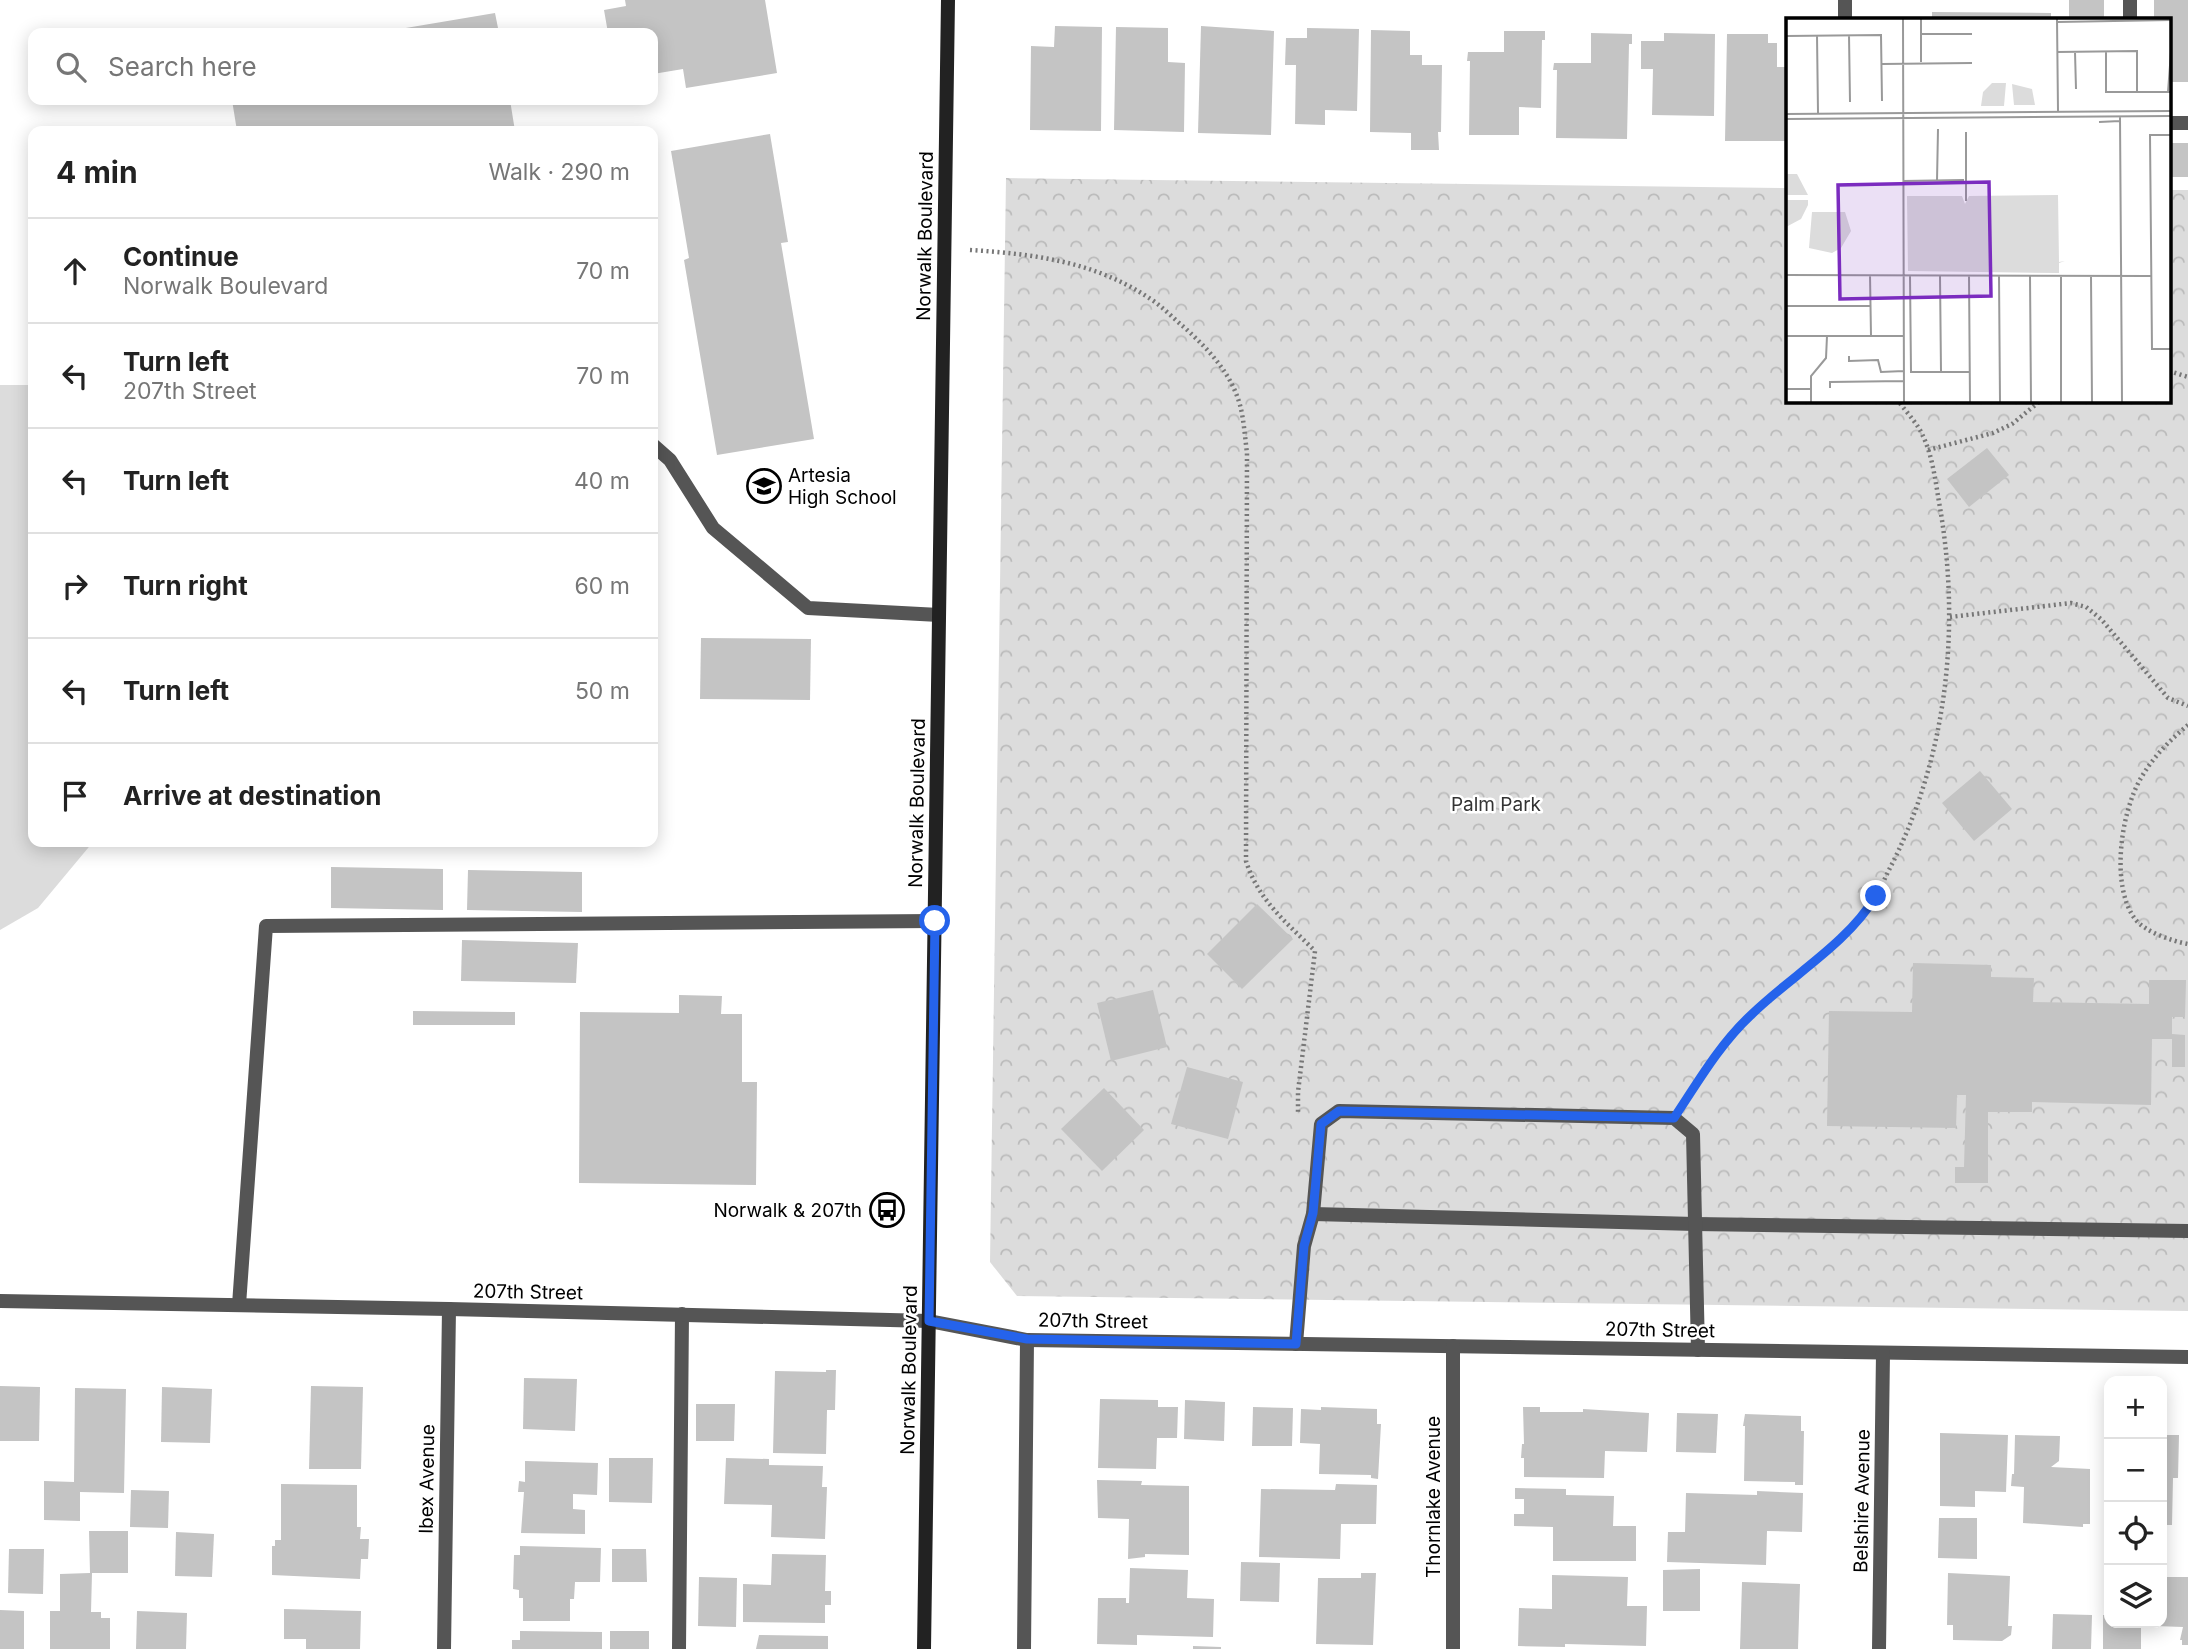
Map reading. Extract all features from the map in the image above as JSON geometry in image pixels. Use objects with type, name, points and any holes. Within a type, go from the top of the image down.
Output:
[{"type":"main road","name":"Norwalk Boulevard","points":[[924,1649],[948,0]]},
{"type":"street","points":[[1845,0],[1845,18]]},
{"type":"street","points":[[2130,0],[2130,18]]},
{"type":"street","points":[[2170,123],[2188,123]]},
{"type":"street","points":[[658,449],[670,460],[713,528],[808,608],[939,615]]},
{"type":"street","points":[[239,1305],[266,926],[935,921]]},
{"type":"street","points":[[1296,1344],[1304,1246],[1313,1213],[1321,1124],[1339,1111],[1674,1118],[1693,1134],[1698,1350]]},
{"type":"street","points":[[1313,1213],[1695,1224],[2188,1231]]},
{"type":"street","name":"207th Street","points":[[0,1301],[929,1321],[1027,1339],[2188,1357]]},
{"type":"street","name":"Ibex Avenue","points":[[444,1649],[449,1309]]},
{"type":"street","points":[[679,1649],[682,1314]]},
{"type":"street","points":[[1024,1649],[1027,1339]]},
{"type":"street","name":"Thornlake Avenue","points":[[1453,1346],[1453,1649]]},
{"type":"street","name":"Belshire Avenue","points":[[1880,1649],[1883,1353]]},
{"type":"path","points":[[944,248],[1013,252],[1063,260],[1112,276],[1154,301],[1206,346],[1224,370],[1240,405],[1247,453],[1246,861],[1261,896],[1315,951],[1297,1114],[1321,1124]]},
{"type":"path","points":[[2170,371],[2188,377]]},
{"type":"path","points":[[1674,1118],[1714,1056],[1750,1015],[1864,915],[1876,896],[1917,808],[1931,761],[1945,690],[1950,641],[1950,583],[1944,529],[1928,450],[1920,430],[1899,402]]},
{"type":"path","points":[[1928,450],[1993,433],[2012,424],[2039,402]]},
{"type":"path","points":[[1950,617],[2071,603],[2087,607],[2101,619],[2168,698],[2188,706]]},
{"type":"path","points":[[2188,725],[2167,743],[2141,778],[2123,820],[2121,867],[2126,898],[2136,920],[2168,940],[2188,944]]},
{"type":"green space","name":"Palm Park","points":[[1006,178],[1786,188],[1786,402],[2170,402],[2170,190],[2188,190],[2188,1311],[1017,1296],[990,1262]]},
{"type":"green space","points":[[0,385],[28,385],[28,847],[89,847],[38,908],[0,930]]},
{"type":"building","points":[[625,0],[765,0],[777,73],[686,88],[683,69],[658,73],[658,28],[607,28],[604,10],[626,6]]},
{"type":"building","points":[[2069,0],[2104,0],[2104,18],[2069,18]]},
{"type":"building","points":[[2154,0],[2188,0],[2188,82],[2170,82],[2170,18],[2154,18]]},
{"type":"building","points":[[1932,12],[2051,13],[2051,18],[1932,18]]},
{"type":"building","points":[[495,13],[498,28],[406,28]]},
{"type":"building","points":[[1055,26],[1102,27],[1101,131],[1030,130],[1031,46],[1054,47]]},
{"type":"building","points":[[1201,26],[1274,31],[1271,135],[1198,133]]},
{"type":"building","points":[[1116,27],[1168,28],[1168,62],[1185,63],[1184,132],[1114,130]]},
{"type":"building","points":[[1307,28],[1359,29],[1357,111],[1325,110],[1325,125],[1295,124],[1296,65],[1285,65],[1286,38],[1307,38]]},
{"type":"building","points":[[1371,30],[1410,31],[1410,55],[1422,55],[1422,65],[1442,65],[1439,150],[1411,150],[1411,133],[1370,132]]},
{"type":"building","points":[[1504,31],[1545,31],[1545,40],[1542,40],[1541,108],[1519,107],[1519,135],[1469,135],[1468,52],[1504,52]]},
{"type":"building","points":[[1591,33],[1632,34],[1632,44],[1629,44],[1627,139],[1556,138],[1557,70],[1553,70],[1554,63],[1591,63]]},
{"type":"building","points":[[1664,33],[1715,34],[1714,116],[1652,115],[1653,69],[1641,69],[1641,41],[1664,41]]},
{"type":"building","points":[[1727,34],[1768,34],[1768,43],[1777,43],[1777,67],[1786,67],[1786,141],[1725,141]]},
{"type":"building","points":[[233,105],[511,105],[514,126],[236,126]]},
{"type":"building","points":[[770,134],[788,242],[781,243],[814,439],[717,455],[684,260],[689,258],[671,151]]},
{"type":"building","points":[[2170,143],[2188,143],[2188,177],[2170,177]]},
{"type":"building","points":[[1987,448],[2009,475],[1969,507],[1947,479]]},
{"type":"building","points":[[701,638],[811,639],[810,700],[700,699]]},
{"type":"building","points":[[1980,771],[2012,809],[1974,841],[1942,803]]},
{"type":"building","points":[[331,867],[443,869],[443,910],[331,908]]},
{"type":"building","points":[[468,870],[582,872],[582,912],[467,910]]},
{"type":"building","points":[[1257,904],[1293,939],[1242,989],[1207,954]]},
{"type":"building","points":[[462,940],[578,943],[576,983],[461,981]]},
{"type":"building","points":[[1913,963],[1991,965],[1991,977],[2034,978],[2033,1002],[2149,1004],[2149,980],[2186,980],[2185,1017],[2172,1017],[2172,1034],[2185,1035],[2185,1067],[2172,1067],[2172,1039],[2152,1039],[2151,1105],[2032,1102],[2032,1112],[1988,1112],[1988,1183],[1955,1183],[1955,1167],[1964,1167],[1966,1095],[1957,1095],[1956,1128],[1827,1126],[1829,1011],[1912,1012]]},
{"type":"building","points":[[1153,990],[1167,1047],[1111,1061],[1097,1003]]},
{"type":"building","points":[[679,995],[722,996],[721,1014],[742,1014],[742,1082],[757,1082],[756,1185],[579,1183],[580,1012],[679,1013]]},
{"type":"building","points":[[413,1011],[515,1012],[515,1025],[413,1025]]},
{"type":"building","points":[[1187,1067],[1243,1082],[1228,1139],[1171,1124]]},
{"type":"building","points":[[1104,1088],[1144,1130],[1102,1171],[1061,1129]]},
{"type":"building","points":[[836,1370],[835,1410],[827,1410],[826,1454],[773,1453],[775,1371]]},
{"type":"building","points":[[524,1378],[577,1379],[575,1431],[523,1429]]},
{"type":"building","points":[[0,1386],[40,1387],[39,1441],[0,1441]]},
{"type":"building","points":[[311,1386],[363,1387],[361,1469],[309,1469]]},
{"type":"building","points":[[162,1387],[212,1389],[210,1443],[161,1442]]},
{"type":"building","points":[[75,1388],[126,1389],[124,1493],[80,1492],[80,1521],[44,1520],[44,1481],[74,1482]]},
{"type":"building","points":[[1100,1399],[1158,1400],[1158,1407],[1178,1407],[1177,1438],[1157,1438],[1156,1469],[1098,1468]]},
{"type":"building","points":[[1185,1400],[1225,1402],[1224,1441],[1184,1439]]},
{"type":"building","points":[[696,1404],[735,1404],[734,1441],[696,1441]]},
{"type":"building","points":[[1253,1407],[1293,1408],[1292,1446],[1252,1446]]},
{"type":"building","points":[[1321,1407],[1377,1409],[1377,1424],[1381,1424],[1378,1479],[1371,1478],[1371,1475],[1319,1474],[1320,1444],[1300,1443],[1301,1409],[1321,1410]]},
{"type":"building","points":[[1523,1407],[1540,1407],[1540,1412],[1583,1412],[1583,1409],[1649,1413],[1647,1452],[1605,1451],[1604,1478],[1524,1477],[1524,1458],[1521,1458],[1524,1444]]},
{"type":"building","points":[[1677,1413],[1718,1414],[1716,1453],[1676,1452]]},
{"type":"building","points":[[1745,1414],[1801,1416],[1801,1431],[1804,1431],[1803,1485],[1795,1485],[1795,1482],[1744,1481]]},
{"type":"building","points":[[1940,1433],[2008,1435],[2006,1492],[1975,1491],[1975,1507],[1940,1506]]},
{"type":"building","points":[[2015,1435],[2060,1436],[2059,1461],[2051,1467],[2090,1469],[2090,1524],[2083,1524],[2083,1527],[2023,1523],[2024,1487],[2011,1486]]},
{"type":"building","points":[[2167,1435],[2179,1435],[2178,1478],[2173,1478],[2172,1525],[2167,1525]]},
{"type":"building","points":[[609,1458],[653,1458],[652,1503],[609,1502]]},
{"type":"building","points":[[726,1458],[769,1459],[769,1465],[823,1466],[822,1487],[827,1487],[825,1539],[771,1537],[772,1505],[724,1504]]},
{"type":"building","points":[[525,1461],[598,1463],[597,1495],[573,1494],[573,1509],[585,1510],[585,1534],[521,1533],[524,1492],[518,1492],[519,1481],[525,1482]]},
{"type":"building","points":[[1097,1480],[1142,1481],[1141,1485],[1189,1486],[1189,1555],[1145,1554],[1145,1557],[1128,1559],[1129,1519],[1098,1518]]},
{"type":"building","points":[[281,1484],[357,1485],[357,1527],[361,1527],[360,1539],[369,1539],[368,1559],[361,1559],[360,1579],[272,1575],[272,1546],[275,1546],[275,1540],[281,1540]]},
{"type":"building","points":[[1336,1484],[1377,1485],[1376,1524],[1341,1524],[1340,1559],[1259,1557],[1261,1489],[1335,1490]]},
{"type":"building","points":[[1515,1488],[1566,1489],[1566,1495],[1614,1496],[1613,1526],[1636,1526],[1636,1561],[1553,1561],[1553,1527],[1514,1526],[1514,1514],[1524,1514],[1524,1499],[1515,1499]]},
{"type":"building","points":[[131,1490],[169,1491],[168,1528],[130,1527]]},
{"type":"building","points":[[1757,1491],[1803,1493],[1802,1532],[1767,1531],[1766,1565],[1667,1562],[1668,1532],[1685,1532],[1686,1493],[1757,1495]]},
{"type":"building","points":[[1939,1518],[1977,1518],[1977,1559],[1938,1558]]},
{"type":"building","points":[[89,1531],[128,1531],[128,1573],[92,1573],[91,1612],[101,1612],[101,1618],[110,1618],[110,1649],[50,1649],[50,1611],[60,1611],[60,1574],[90,1573]]},
{"type":"building","points":[[176,1532],[214,1534],[212,1577],[175,1576]]},
{"type":"building","points":[[520,1546],[601,1548],[600,1582],[575,1582],[574,1599],[570,1599],[570,1621],[523,1621],[523,1598],[519,1598],[519,1590],[513,1589],[514,1555],[520,1555]]},
{"type":"building","points":[[9,1549],[44,1549],[43,1594],[8,1593]]},
{"type":"building","points":[[612,1549],[646,1549],[647,1582],[612,1582]]},
{"type":"building","points":[[772,1554],[826,1555],[825,1591],[831,1591],[831,1605],[825,1605],[825,1623],[743,1622],[743,1584],[771,1585]]},
{"type":"building","points":[[1241,1562],[1280,1563],[1279,1602],[1240,1601]]},
{"type":"building","points":[[1130,1568],[1188,1570],[1187,1598],[1214,1599],[1213,1637],[1137,1635],[1137,1645],[1097,1644],[1098,1598],[1126,1598],[1126,1603],[1129,1603]]},
{"type":"building","points":[[1700,1569],[1700,1611],[1663,1611],[1663,1570]]},
{"type":"building","points":[[1361,1573],[1376,1573],[1373,1645],[1316,1644],[1318,1578],[1361,1578]]},
{"type":"building","points":[[1948,1573],[2010,1576],[2008,1626],[2012,1626],[2011,1635],[2002,1641],[1953,1640],[1953,1625],[1947,1625]]},
{"type":"building","points":[[1552,1575],[1628,1577],[1627,1606],[1647,1606],[1646,1646],[1518,1646],[1519,1608],[1552,1609]]},
{"type":"building","points":[[699,1577],[737,1578],[736,1627],[698,1626]]},
{"type":"building","points":[[2167,1577],[2188,1577],[2188,1645],[2182,1645],[2180,1640],[2183,1627],[2167,1626]]},
{"type":"building","points":[[1742,1582],[1800,1584],[1798,1649],[1740,1649]]},
{"type":"building","points":[[284,1609],[361,1611],[360,1649],[306,1649],[306,1639],[284,1639]]},
{"type":"building","points":[[0,1610],[24,1611],[24,1649],[0,1649]]},
{"type":"building","points":[[137,1611],[187,1613],[186,1649],[136,1649]]},
{"type":"building","points":[[2053,1614],[2092,1615],[2091,1649],[2052,1649]]},
{"type":"building","points":[[2103,1615],[2104,1628],[2141,1628],[2141,1649],[2103,1649]]},
{"type":"building","points":[[520,1631],[602,1632],[602,1649],[512,1649],[512,1640],[520,1640]]},
{"type":"building","points":[[610,1631],[649,1631],[649,1649],[610,1649]]},
{"type":"building","points":[[759,1635],[828,1636],[828,1649],[756,1649]]},
{"type":"building","points":[[1193,1646],[1221,1647],[1221,1649],[1193,1649]]},
{"type":"place","name":"Artesia High School","points":[[764,486]]},
{"type":"place","name":"Norwalk & 207th","points":[[887,1210]]},
{"type":"route","points":[[935,921],[929,1321],[1027,1339],[1296,1344],[1304,1246],[1313,1213],[1321,1124],[1339,1111],[1674,1118],[1714,1056],[1750,1015],[1838,940],[1864,915],[1876,896]]}]
